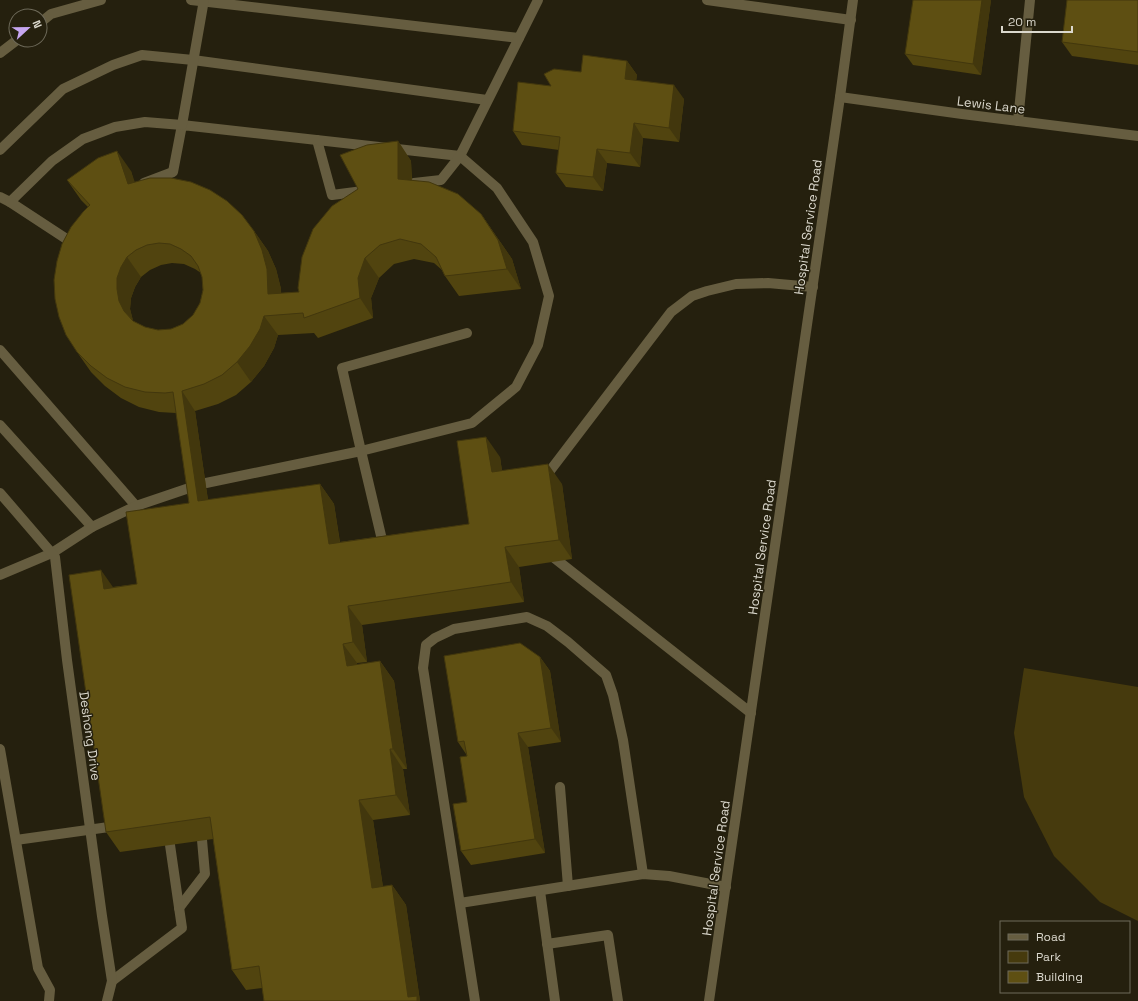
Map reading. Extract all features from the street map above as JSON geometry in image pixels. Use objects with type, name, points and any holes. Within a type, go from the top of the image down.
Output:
[{"type":"street","points":[[48,16],[51,14],[101,0]]},
{"type":"street","points":[[191,0],[519,38]]},
{"type":"street","points":[[412,184],[441,180],[460,156],[538,0]]},
{"type":"street","points":[[707,0],[851,20]]},
{"type":"street","name":"Hospital Service Road","points":[[710,1001],[853,0]]},
{"type":"street","points":[[1018,121],[1030,0]]},
{"type":"street","points":[[136,185],[173,172],[204,1]]},
{"type":"street","points":[[0,53],[8,47]]},
{"type":"street","points":[[0,150],[62,89],[113,65],[142,55],[194,60],[487,100]]},
{"type":"street","name":"Lewis Lane","points":[[840,97],[1138,136]]},
{"type":"street","points":[[2,571],[52,553],[92,527],[136,506],[202,484],[361,451],[472,423],[516,387],[538,345],[549,296],[533,242],[497,188],[460,156],[145,122],[115,127],[83,139],[52,160],[10,202]]},
{"type":"street","points":[[316,140],[332,195],[363,191]]},
{"type":"street","points":[[0,197],[68,240],[84,224]]},
{"type":"street","points":[[537,490],[540,483],[670,312],[692,296],[736,284],[768,283],[813,287]]},
{"type":"street","points":[[383,544],[342,368],[467,333]]},
{"type":"street","points":[[0,350],[136,506]]},
{"type":"street","points":[[0,425],[92,527]]},
{"type":"street","name":"Deshong Drive","points":[[0,493],[56,557],[68,668],[112,982],[107,1001]]},
{"type":"street","points":[[543,546],[550,555],[751,714]]},
{"type":"street","points":[[475,1001],[423,668],[426,645],[435,638],[454,629],[527,617],[547,626],[606,675],[613,695],[623,740],[642,874]]},
{"type":"street","points":[[0,749],[38,968],[50,990],[49,1001]]},
{"type":"street","points":[[560,787],[568,886]]},
{"type":"street","points":[[16,840],[116,826]]},
{"type":"street","points":[[179,908],[205,874],[202,840]]},
{"type":"street","points":[[112,982],[182,928],[170,845]]},
{"type":"street","points":[[460,903],[642,874],[670,876],[726,887]]},
{"type":"street","points":[[540,891],[554,1001]]},
{"type":"street","points":[[547,944],[608,935],[618,1001]]},
{"type":"green space","points":[[1024,668],[1138,687],[1138,921],[1100,902],[1054,856],[1024,797],[1014,733]]},
{"type":"building","points":[[913,0],[982,0],[973,64],[905,54]]},
{"type":"building","points":[[1067,0],[1138,0],[1138,52],[1062,42]]},
{"type":"building","points":[[583,55],[627,61],[625,79],[674,85],[669,128],[634,123],[630,153],[597,149],[593,177],[556,173],[560,137],[513,131],[518,82],[551,86],[544,74],[554,69],[581,72]]},
{"type":"building","points":[[398,141],[398,179],[429,182],[458,194],[481,214],[498,240],[507,269],[445,276],[436,257],[421,244],[400,239],[380,245],[365,258],[358,278],[360,298],[304,318],[303,313],[264,316],[260,329],[250,346],[237,362],[222,375],[204,384],[182,391],[198,501],[320,484],[329,544],[469,524],[457,441],[486,437],[492,472],[548,464],[559,540],[505,547],[511,582],[348,606],[353,642],[343,644],[347,666],[380,661],[393,749],[390,749],[396,795],[359,800],[372,888],[392,885],[408,997],[417,996],[417,1001],[264,1001],[259,966],[232,970],[210,817],[106,832],[69,575],[101,570],[104,589],[137,584],[126,512],[189,503],[173,392],[145,392],[125,387],[107,378],[91,366],[77,352],[66,335],[59,317],[55,299],[54,280],[62,244],[71,227],[90,205],[67,180],[98,158],[117,151],[128,184],[150,178],[171,178],[191,182],[210,190],[227,201],[242,215],[254,231],[262,250],[267,269],[268,294],[299,292],[298,288],[302,257],[313,229],[332,206],[358,189],[340,155],[367,145]],"holes":[[[159,243],[170,244],[191,256],[198,266],[202,277],[203,290],[200,303],[193,315],[183,324],[171,329],[158,330],[145,327],[133,321],[124,311],[119,301],[117,278],[127,257],[136,250],[147,245]]]},
{"type":"building","points":[[520,643],[540,657],[551,728],[518,733],[535,839],[461,851],[453,804],[467,802],[460,757],[467,756],[464,741],[458,742],[444,656]]}]
